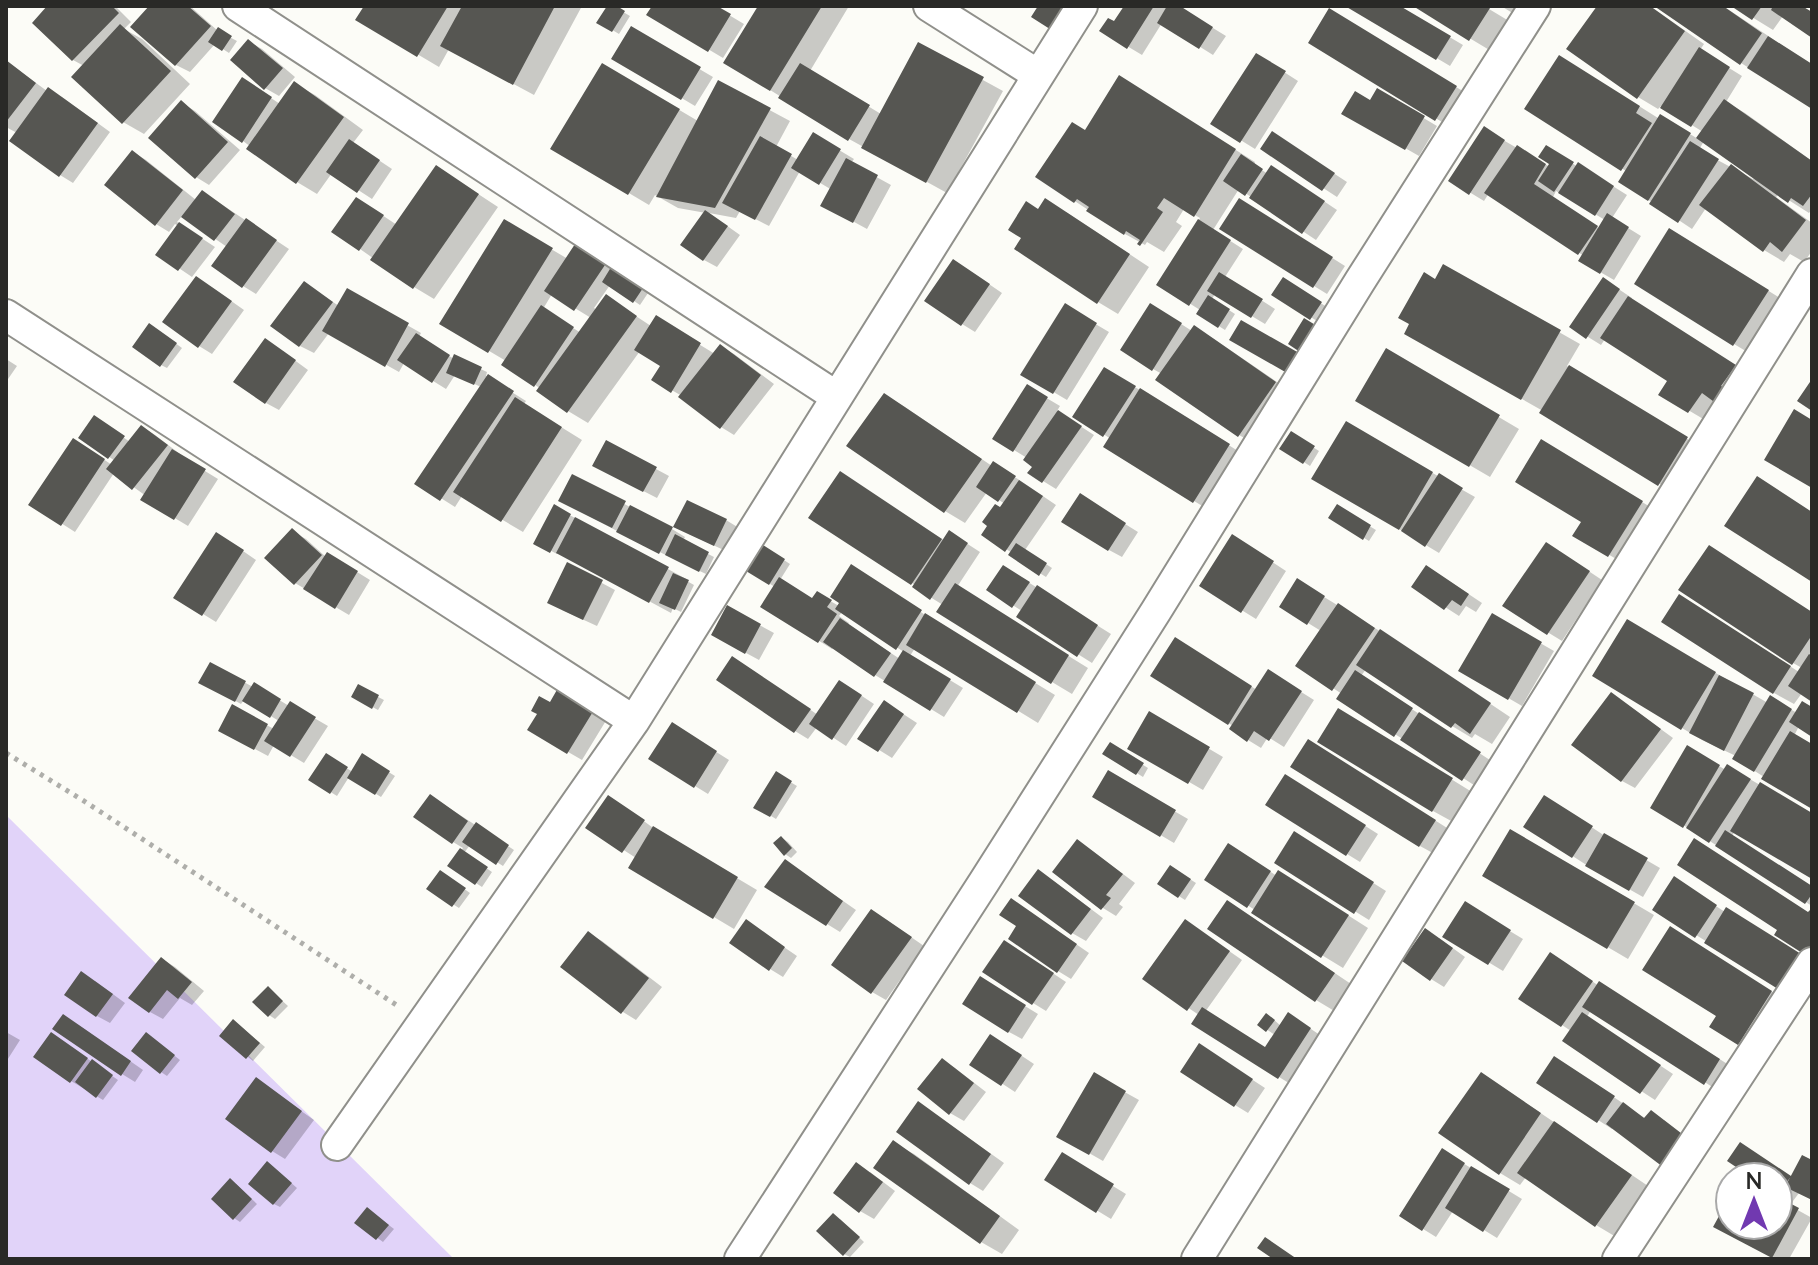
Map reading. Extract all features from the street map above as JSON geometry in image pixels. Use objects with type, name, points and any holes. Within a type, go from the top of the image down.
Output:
[{"type":"street","points":[[238,6],[837,397]]},
{"type":"street","points":[[929,6],[1038,75]]},
{"type":"street","points":[[337,1145],[634,721],[1082,6]]},
{"type":"street","points":[[740,1259],[1148,624],[1535,6]]},
{"type":"street","points":[[1197,1259],[1812,274]]},
{"type":"street","points":[[6,315],[634,721]]},
{"type":"street","points":[[1618,1259],[1812,963]]},
{"type":"path","points":[[6,753],[422,1022]]},
{"type":"shaded area","points":[[6,815],[454,1259],[6,1259]]},
{"type":"building","points":[[47,6],[112,6],[119,13],[72,61],[32,23]]},
{"type":"building","points":[[149,6],[188,6],[211,26],[175,66],[130,27]]},
{"type":"building","points":[[364,6],[448,6],[417,57],[355,20]]},
{"type":"building","points":[[462,6],[555,6],[513,85],[440,46]]},
{"type":"building","points":[[607,6],[617,6],[625,11],[612,32],[596,23]]},
{"type":"building","points":[[652,6],[717,6],[731,14],[708,52],[646,15]]},
{"type":"building","points":[[758,6],[822,6],[770,91],[723,63]]},
{"type":"building","points":[[1038,6],[1069,6],[1053,31],[1031,17]]},
{"type":"building","points":[[1124,6],[1154,6],[1127,49],[1099,31],[1108,18],[1114,21]]},
{"type":"building","points":[[1167,6],[1180,6],[1213,27],[1199,49],[1157,23]]},
{"type":"building","points":[[1345,6],[1400,6],[1451,36],[1436,60]]},
{"type":"building","points":[[1413,6],[1487,6],[1490,8],[1469,41]]},
{"type":"building","points":[[1597,6],[1650,6],[1685,31],[1637,99],[1566,49]]},
{"type":"building","points":[[1654,6],[1723,6],[1762,33],[1740,65]]},
{"type":"building","points":[[1731,6],[1762,6],[1752,20]]},
{"type":"building","points":[[1773,6],[1802,6],[1812,12],[1812,38],[1771,10]]},
{"type":"building","points":[[1329,8],[1457,86],[1435,121],[1308,43]]},
{"type":"building","points":[[120,24],[171,71],[122,124],[71,77]]},
{"type":"building","points":[[631,26],[701,67],[681,100],[611,59]]},
{"type":"building","points":[[218,27],[232,36],[222,51],[208,42]]},
{"type":"building","points":[[1768,36],[1812,64],[1812,109],[1747,68]]},
{"type":"building","points":[[248,39],[283,68],[264,90],[230,60]]},
{"type":"building","points":[[918,42],[984,77],[926,183],[861,148]]},
{"type":"building","points":[[1699,47],[1730,67],[1691,127],[1660,108]]},
{"type":"building","points":[[1256,53],[1286,71],[1240,143],[1210,124]]},
{"type":"building","points":[[1559,55],[1640,106],[1636,113],[1652,123],[1621,171],[1524,109]]},
{"type":"building","points":[[6,60],[36,83],[6,122]]},
{"type":"building","points":[[602,63],[680,109],[628,195],[550,149]]},
{"type":"building","points":[[800,63],[870,105],[848,141],[778,98]]},
{"type":"building","points":[[1119,75],[1236,149],[1194,217],[1164,198],[1157,208],[1163,212],[1140,246],[1137,244],[1140,240],[1126,231],[1124,235],[1086,211],[1089,207],[1077,199],[1074,203],[1035,177],[1072,122],[1085,130]]},
{"type":"building","points":[[242,77],[272,97],[242,143],[212,122]]},
{"type":"building","points":[[718,80],[771,108],[715,208],[656,197]]},
{"type":"building","points":[[294,81],[344,117],[296,184],[246,149]]},
{"type":"building","points":[[48,87],[98,123],[59,177],[9,141]]},
{"type":"building","points":[[1377,88],[1425,116],[1405,150],[1341,114],[1355,91],[1370,100]]},
{"type":"building","points":[[1724,99],[1812,161],[1812,194],[1803,206],[1791,198],[1788,203],[1696,138]]},
{"type":"building","points":[[181,100],[228,142],[195,179],[148,138]]},
{"type":"building","points":[[1660,114],[1691,133],[1648,201],[1618,182]]},
{"type":"building","points":[[1484,126],[1505,140],[1469,195],[1448,181]]},
{"type":"building","points":[[1272,131],[1335,173],[1322,191],[1260,149]]},
{"type":"building","points":[[813,132],[841,149],[819,185],[791,168]]},
{"type":"building","points":[[760,136],[792,154],[755,220],[722,203]]},
{"type":"building","points":[[349,139],[380,160],[357,193],[326,172]]},
{"type":"building","points":[[1690,141],[1719,159],[1678,223],[1649,204]]},
{"type":"building","points":[[1517,145],[1546,164],[1534,184],[1598,226],[1578,255],[1484,193]]},
{"type":"building","points":[[1546,145],[1574,162],[1554,192],[1538,181],[1549,164],[1538,157]]},
{"type":"building","points":[[132,150],[183,190],[155,226],[104,185]]},
{"type":"building","points":[[1241,154],[1263,169],[1245,196],[1223,181]]},
{"type":"building","points":[[846,158],[878,175],[853,223],[820,206]]},
{"type":"building","points":[[1578,162],[1614,186],[1595,216],[1558,193]]},
{"type":"building","points":[[1731,164],[1806,220],[1782,252],[1770,242],[1763,252],[1699,205]]},
{"type":"building","points":[[436,165],[479,194],[413,289],[370,260]]},
{"type":"building","points":[[1271,165],[1325,201],[1302,234],[1249,198]]},
{"type":"building","points":[[202,190],[235,214],[214,241],[181,217]]},
{"type":"building","points":[[356,197],[384,215],[359,251],[331,232]]},
{"type":"building","points":[[1045,198],[1130,254],[1097,304],[1014,249],[1021,238],[1008,230],[1026,201],[1038,209]]},
{"type":"building","points":[[1239,198],[1333,257],[1313,288],[1219,229]]},
{"type":"building","points":[[705,210],[728,226],[703,261],[680,245]]},
{"type":"building","points":[[1607,213],[1629,227],[1600,274],[1578,261]]},
{"type":"building","points":[[246,218],[277,240],[242,288],[211,266]]},
{"type":"building","points":[[504,219],[553,248],[488,353],[439,324]]},
{"type":"building","points":[[1198,219],[1231,240],[1189,306],[1156,285]]},
{"type":"building","points":[[179,222],[203,238],[178,271],[155,255]]},
{"type":"building","points":[[1669,228],[1769,290],[1733,346],[1634,284]]},
{"type":"building","points":[[577,241],[607,262],[574,311],[544,291]]},
{"type":"building","points":[[953,259],[990,284],[961,326],[924,301]]},
{"type":"building","points":[[613,264],[645,285],[633,303],[602,282]]},
{"type":"building","points":[[1443,264],[1561,330],[1521,400],[1404,334],[1409,324],[1398,318],[1424,272],[1435,279]]},
{"type":"building","points":[[1219,272],[1263,299],[1251,318],[1207,291]]},
{"type":"building","points":[[196,276],[232,301],[198,348],[162,322]]},
{"type":"building","points":[[1283,277],[1322,302],[1310,320],[1271,295]]},
{"type":"building","points":[[1603,277],[1620,289],[1586,339],[1569,327]]},
{"type":"building","points":[[304,281],[333,302],[299,347],[270,326]]},
{"type":"building","points":[[347,288],[409,323],[385,367],[322,331]]},
{"type":"building","points":[[606,294],[637,316],[567,413],[536,391]]},
{"type":"building","points":[[1208,295],[1230,309],[1218,328],[1196,314]]},
{"type":"building","points":[[1628,296],[1736,365],[1721,386],[1726,389],[1717,404],[1702,393],[1688,413],[1658,395],[1667,381],[1600,338]]},
{"type":"building","points":[[1065,303],[1097,323],[1053,394],[1020,375]]},
{"type":"building","points":[[1150,303],[1182,323],[1152,371],[1120,350]]},
{"type":"building","points":[[541,305],[574,327],[534,387],[501,365]]},
{"type":"building","points":[[656,315],[701,343],[671,393],[651,380],[660,366],[634,350]]},
{"type":"building","points":[[1304,318],[1317,326],[1300,352],[1288,344]]},
{"type":"building","points":[[1241,320],[1299,353],[1287,373],[1229,340]]},
{"type":"building","points":[[149,323],[177,343],[160,367],[132,347]]},
{"type":"building","points":[[1194,325],[1276,382],[1238,437],[1155,380]]},
{"type":"building","points":[[416,333],[450,355],[432,383],[397,360]]},
{"type":"building","points":[[265,338],[296,360],[265,404],[233,382]]},
{"type":"building","points":[[720,344],[761,375],[720,429],[678,397]]},
{"type":"building","points":[[1386,348],[1500,415],[1469,467],[1355,401]]},
{"type":"building","points":[[454,354],[482,367],[474,385],[446,373]]},
{"type":"building","points":[[1569,365],[1688,437],[1658,486],[1539,413]]},
{"type":"building","points":[[1104,367],[1136,386],[1103,437],[1072,417]]},
{"type":"building","points":[[488,374],[514,391],[440,501],[414,484]]},
{"type":"building","points":[[1812,379],[1812,411],[1797,401]]},
{"type":"building","points":[[1027,384],[1048,397],[1013,452],[992,439]]},
{"type":"building","points":[[1140,388],[1230,444],[1193,503],[1103,447]]},
{"type":"building","points":[[884,393],[982,459],[944,513],[846,446]]},
{"type":"building","points":[[515,397],[562,427],[501,522],[453,492]]},
{"type":"building","points":[[1794,409],[1812,420],[1812,488],[1764,460]]},
{"type":"building","points":[[1058,410],[1082,426],[1042,483],[1027,473],[1032,467],[1023,460]]},
{"type":"building","points":[[94,415],[125,436],[108,459],[78,438]]},
{"type":"building","points":[[1346,421],[1433,472],[1399,530],[1311,479]]},
{"type":"building","points":[[141,425],[168,445],[132,490],[106,469]]},
{"type":"building","points":[[1291,431],[1315,446],[1303,464],[1279,449]]},
{"type":"building","points":[[73,438],[105,459],[61,526],[28,505]]},
{"type":"building","points":[[1541,439],[1643,501],[1608,557],[1572,536],[1581,522],[1515,482]]},
{"type":"building","points":[[606,440],[657,467],[643,492],[592,466]]},
{"type":"building","points":[[172,449],[206,469],[174,520],[140,500]]},
{"type":"building","points":[[993,461],[1016,476],[998,502],[976,487]]},
{"type":"building","points":[[840,471],[942,539],[911,585],[808,518]]},
{"type":"building","points":[[1439,473],[1463,488],[1425,547],[1401,531]]},
{"type":"building","points":[[572,474],[626,501],[612,528],[558,501]]},
{"type":"building","points":[[1757,476],[1812,512],[1812,582],[1724,526]]},
{"type":"building","points":[[1019,480],[1043,496],[1005,552],[981,535],[987,526],[982,522],[995,504],[1000,507]]},
{"type":"building","points":[[1080,493],[1126,523],[1108,551],[1061,522]]},
{"type":"building","points":[[687,500],[727,519],[714,546],[673,527]]},
{"type":"building","points":[[554,504],[571,514],[550,553],[533,544]]},
{"type":"building","points":[[1337,504],[1371,525],[1363,540],[1328,518]]},
{"type":"building","points":[[630,505],[673,527],[659,554],[616,532]]},
{"type":"building","points":[[575,517],[669,567],[649,603],[556,553]]},
{"type":"building","points":[[292,528],[322,555],[294,585],[264,558]]},
{"type":"building","points":[[949,530],[968,543],[930,600],[912,587]]},
{"type":"building","points":[[216,532],[244,550],[202,616],[173,598]]},
{"type":"building","points":[[675,534],[709,552],[699,572],[665,555]]},
{"type":"building","points":[[1232,534],[1274,561],[1241,613],[1199,586]]},
{"type":"building","points":[[1546,542],[1590,571],[1547,635],[1502,606]]},
{"type":"building","points":[[1016,543],[1047,563],[1039,576],[1008,555]]},
{"type":"building","points":[[763,545],[785,559],[769,585],[746,571]]},
{"type":"building","points":[[1709,545],[1812,612],[1812,635],[1792,665],[1678,590]]},
{"type":"building","points":[[327,552],[358,571],[335,609],[303,589]]},
{"type":"building","points":[[567,562],[603,580],[583,620],[547,603]]},
{"type":"building","points":[[851,564],[922,610],[896,650],[835,609],[839,603],[830,597]]},
{"type":"building","points":[[1003,565],[1030,582],[1012,608],[986,590]]},
{"type":"building","points":[[1426,565],[1469,594],[1461,606],[1452,600],[1444,610],[1411,587]]},
{"type":"building","points":[[673,573],[689,580],[675,610],[659,603]]},
{"type":"building","points":[[779,577],[812,598],[817,591],[832,600],[827,607],[837,614],[818,643],[760,607]]},
{"type":"building","points":[[1297,578],[1325,596],[1307,625],[1279,607]]},
{"type":"building","points":[[955,583],[1069,655],[1051,684],[936,612]]},
{"type":"building","points":[[1037,585],[1098,625],[1077,657],[1016,617]]},
{"type":"building","points":[[1679,594],[1791,666],[1773,694],[1661,622]]},
{"type":"building","points":[[1338,603],[1375,628],[1332,691],[1295,666]]},
{"type":"building","points":[[727,605],[761,624],[745,654],[711,635]]},
{"type":"building","points":[[925,613],[1036,682],[1017,713],[906,645]]},
{"type":"building","points":[[1492,613],[1542,642],[1508,700],[1458,671]]},
{"type":"building","points":[[840,618],[891,653],[874,677],[823,642]]},
{"type":"building","points":[[1627,619],[1716,672],[1681,730],[1592,676]]},
{"type":"building","points":[[1380,629],[1491,703],[1470,734],[1455,723],[1451,728],[1356,665]]},
{"type":"building","points":[[1175,637],[1252,686],[1228,725],[1150,676]]},
{"type":"building","points":[[903,650],[951,679],[930,711],[883,682]]},
{"type":"building","points":[[1809,654],[1812,656],[1812,702],[1788,686]]},
{"type":"building","points":[[732,656],[811,709],[794,733],[716,680]]},
{"type":"building","points":[[210,662],[246,681],[235,702],[198,683]]},
{"type":"building","points":[[1268,669],[1302,691],[1269,741],[1254,731],[1247,742],[1229,729]]},
{"type":"building","points":[[1355,670],[1413,708],[1394,737],[1336,699]]},
{"type":"building","points":[[1719,675],[1754,693],[1724,751],[1689,733]]},
{"type":"building","points":[[839,680],[862,695],[832,740],[809,724]]},
{"type":"building","points":[[254,682],[281,699],[270,718],[242,701]]},
{"type":"building","points":[[358,684],[379,695],[372,709],[351,697]]},
{"type":"building","points":[[558,688],[594,710],[567,754],[527,730],[537,714],[531,711],[539,696],[550,702]]},
{"type":"building","points":[[1611,692],[1661,729],[1621,782],[1571,745]]},
{"type":"building","points":[[1770,695],[1792,709],[1754,772],[1732,759]]},
{"type":"building","points":[[884,700],[904,714],[878,752],[857,739]]},
{"type":"building","points":[[290,701],[316,717],[290,757],[264,741]]},
{"type":"building","points":[[1802,701],[1812,707],[1812,737],[1789,722]]},
{"type":"building","points":[[232,704],[268,724],[254,750],[218,731]]},
{"type":"building","points":[[1338,708],[1453,778],[1432,812],[1317,742]]},
{"type":"building","points":[[1149,711],[1210,747],[1188,784],[1127,749]]},
{"type":"building","points":[[1419,712],[1481,752],[1462,781],[1400,740]]},
{"type":"building","points":[[672,722],[717,751],[694,788],[648,759]]},
{"type":"building","points":[[1790,731],[1812,744],[1812,809],[1761,779]]},
{"type":"building","points":[[1308,739],[1436,820],[1419,847],[1290,767]]},
{"type":"building","points":[[1110,742],[1144,763],[1136,775],[1102,754]]},
{"type":"building","points":[[1687,745],[1720,765],[1683,828],[1650,808]]},
{"type":"building","points":[[326,753],[348,767],[330,794],[308,780]]},
{"type":"building","points":[[362,753],[390,771],[375,795],[347,778]]},
{"type":"building","points":[[1727,764],[1751,779],[1709,843],[1686,828]]},
{"type":"building","points":[[1108,770],[1176,810],[1160,837],[1092,797]]},
{"type":"building","points":[[776,771],[792,781],[770,817],[753,808]]},
{"type":"building","points":[[1285,774],[1366,825],[1346,856],[1265,805]]},
{"type":"building","points":[[1760,782],[1812,813],[1812,879],[1730,831]]},
{"type":"building","points":[[430,794],[468,821],[452,844],[413,817]]},
{"type":"building","points":[[608,795],[645,820],[622,853],[585,828]]},
{"type":"building","points":[[1544,795],[1593,826],[1572,858],[1523,827]]},
{"type":"building","points":[[476,822],[509,845],[496,865],[462,842]]},
{"type":"building","points":[[653,826],[738,877],[713,919],[628,868]]},
{"type":"building","points":[[1510,829],[1635,902],[1607,949],[1482,876]]},
{"type":"building","points":[[1725,830],[1812,886],[1812,894],[1805,904],[1715,846]]},
{"type":"building","points":[[1294,831],[1374,882],[1354,914],[1274,863]]},
{"type":"building","points":[[1604,833],[1648,858],[1629,891],[1585,866]]},
{"type":"building","points":[[781,836],[792,848],[784,856],[773,843]]},
{"type":"building","points":[[1694,838],[1808,912],[1812,911],[1810,958],[1774,935],[1777,930],[1677,865]]},
{"type":"building","points":[[1077,839],[1123,874],[1106,895],[1111,898],[1101,910],[1052,872]]},
{"type":"building","points":[[1228,843],[1271,871],[1247,908],[1204,880]]},
{"type":"building","points":[[460,848],[488,867],[475,885],[447,866]]},
{"type":"building","points":[[785,859],[843,901],[826,926],[764,887]]},
{"type":"building","points":[[1170,865],[1191,879],[1178,898],[1157,884]]},
{"type":"building","points":[[1038,869],[1091,909],[1071,935],[1018,896]]},
{"type":"building","points":[[440,870],[466,888],[452,907],[426,889]]},
{"type":"building","points":[[1278,870],[1349,915],[1321,958],[1251,913]]},
{"type":"building","points":[[1674,876],[1717,905],[1695,938],[1652,910]]},
{"type":"building","points":[[1011,898],[1077,944],[1057,973],[1008,939],[1016,926],[999,915]]},
{"type":"building","points":[[1227,900],[1335,973],[1315,1002],[1207,929]]},
{"type":"building","points":[[1465,901],[1511,930],[1488,965],[1442,937]]},
{"type":"building","points":[[1726,907],[1801,954],[1778,989],[1704,943]]},
{"type":"building","points":[[871,909],[912,937],[871,994],[831,965]]},
{"type":"building","points":[[746,919],[785,947],[769,971],[729,943]]},
{"type":"building","points":[[1185,919],[1230,951],[1187,1011],[1142,979]]},
{"type":"building","points":[[1670,926],[1772,991],[1738,1045],[1709,1027],[1716,1016],[1642,970]]},
{"type":"building","points":[[1425,928],[1453,948],[1430,981],[1402,961]]},
{"type":"building","points":[[588,931],[649,978],[621,1014],[560,967]]},
{"type":"building","points":[[1004,940],[1054,973],[1032,1005],[982,972]]},
{"type":"building","points":[[1550,952],[1593,981],[1561,1027],[1518,999]]},
{"type":"building","points":[[161,957],[192,982],[178,999],[167,990],[149,1013],[128,998]]},
{"type":"building","points":[[81,971],[113,994],[96,1017],[64,995]]},
{"type":"building","points":[[980,976],[1026,1005],[1008,1033],[962,1004]]},
{"type":"building","points":[[1599,981],[1720,1059],[1704,1085],[1582,1007]]},
{"type":"building","points":[[268,986],[283,1001],[268,1017],[252,1002]]},
{"type":"building","points":[[1202,1007],[1265,1047],[1288,1012],[1311,1028],[1278,1079],[1191,1024]]},
{"type":"building","points":[[1582,1012],[1661,1065],[1640,1094],[1562,1041]]},
{"type":"building","points":[[1266,1013],[1275,1020],[1266,1032],[1257,1025]]},
{"type":"building","points":[[63,1014],[131,1061],[121,1076],[52,1029]]},
{"type":"building","points":[[233,1019],[260,1043],[246,1059],[219,1036]]},
{"type":"building","points":[[51,1032],[88,1058],[70,1083],[33,1057]]},
{"type":"building","points":[[146,1032],[175,1055],[160,1074],[131,1051]]},
{"type":"building","points":[[990,1034],[1022,1055],[1001,1086],[969,1065]]},
{"type":"building","points":[[1199,1043],[1253,1079],[1234,1107],[1180,1072]]},
{"type":"building","points":[[1554,1056],[1615,1096],[1597,1123],[1536,1083]]},
{"type":"building","points":[[942,1058],[974,1083],[949,1115],[917,1089]]},
{"type":"building","points":[[92,1059],[113,1075],[96,1098],[75,1082]]},
{"type":"building","points":[[1094,1072],[1126,1091],[1089,1155],[1056,1137]]},
{"type":"building","points":[[1481,1072],[1541,1113],[1499,1175],[1438,1133]]},
{"type":"building","points":[[256,1077],[302,1111],[271,1153],[225,1119]]},
{"type":"building","points":[[918,1101],[991,1154],[969,1185],[896,1132]]},
{"type":"building","points":[[1623,1102],[1644,1118],[1651,1110],[1686,1137],[1663,1167],[1606,1124]]},
{"type":"building","points":[[1554,1121],[1632,1175],[1595,1227],[1517,1173]]},
{"type":"building","points":[[893,1140],[1000,1216],[980,1244],[873,1168]]},
{"type":"building","points":[[1740,1142],[1768,1161],[1727,1161]]},
{"type":"building","points":[[1442,1148],[1465,1163],[1422,1231],[1399,1216]]},
{"type":"building","points":[[1062,1152],[1114,1184],[1096,1213],[1044,1180]]},
{"type":"building","points":[[1802,1155],[1812,1160],[1812,1200],[1794,1191],[1794,1170]]},
{"type":"building","points":[[267,1161],[292,1183],[273,1205],[248,1184]]},
{"type":"building","points":[[856,1162],[883,1182],[859,1213],[833,1193]]},
{"type":"building","points":[[1471,1166],[1510,1189],[1483,1232],[1445,1208]]},
{"type":"building","points":[[230,1178],[252,1199],[233,1220],[211,1199]]},
{"type":"building","points":[[367,1207],[389,1225],[376,1240],[354,1223]]},
{"type":"building","points":[[833,1213],[860,1237],[843,1256],[816,1231]]},
{"type":"building","points":[[1265,1237],[1297,1259],[1273,1259],[1257,1248]]},
{"type":"building","points":[[1740,1241],[1781,1241],[1772,1258]]}]
